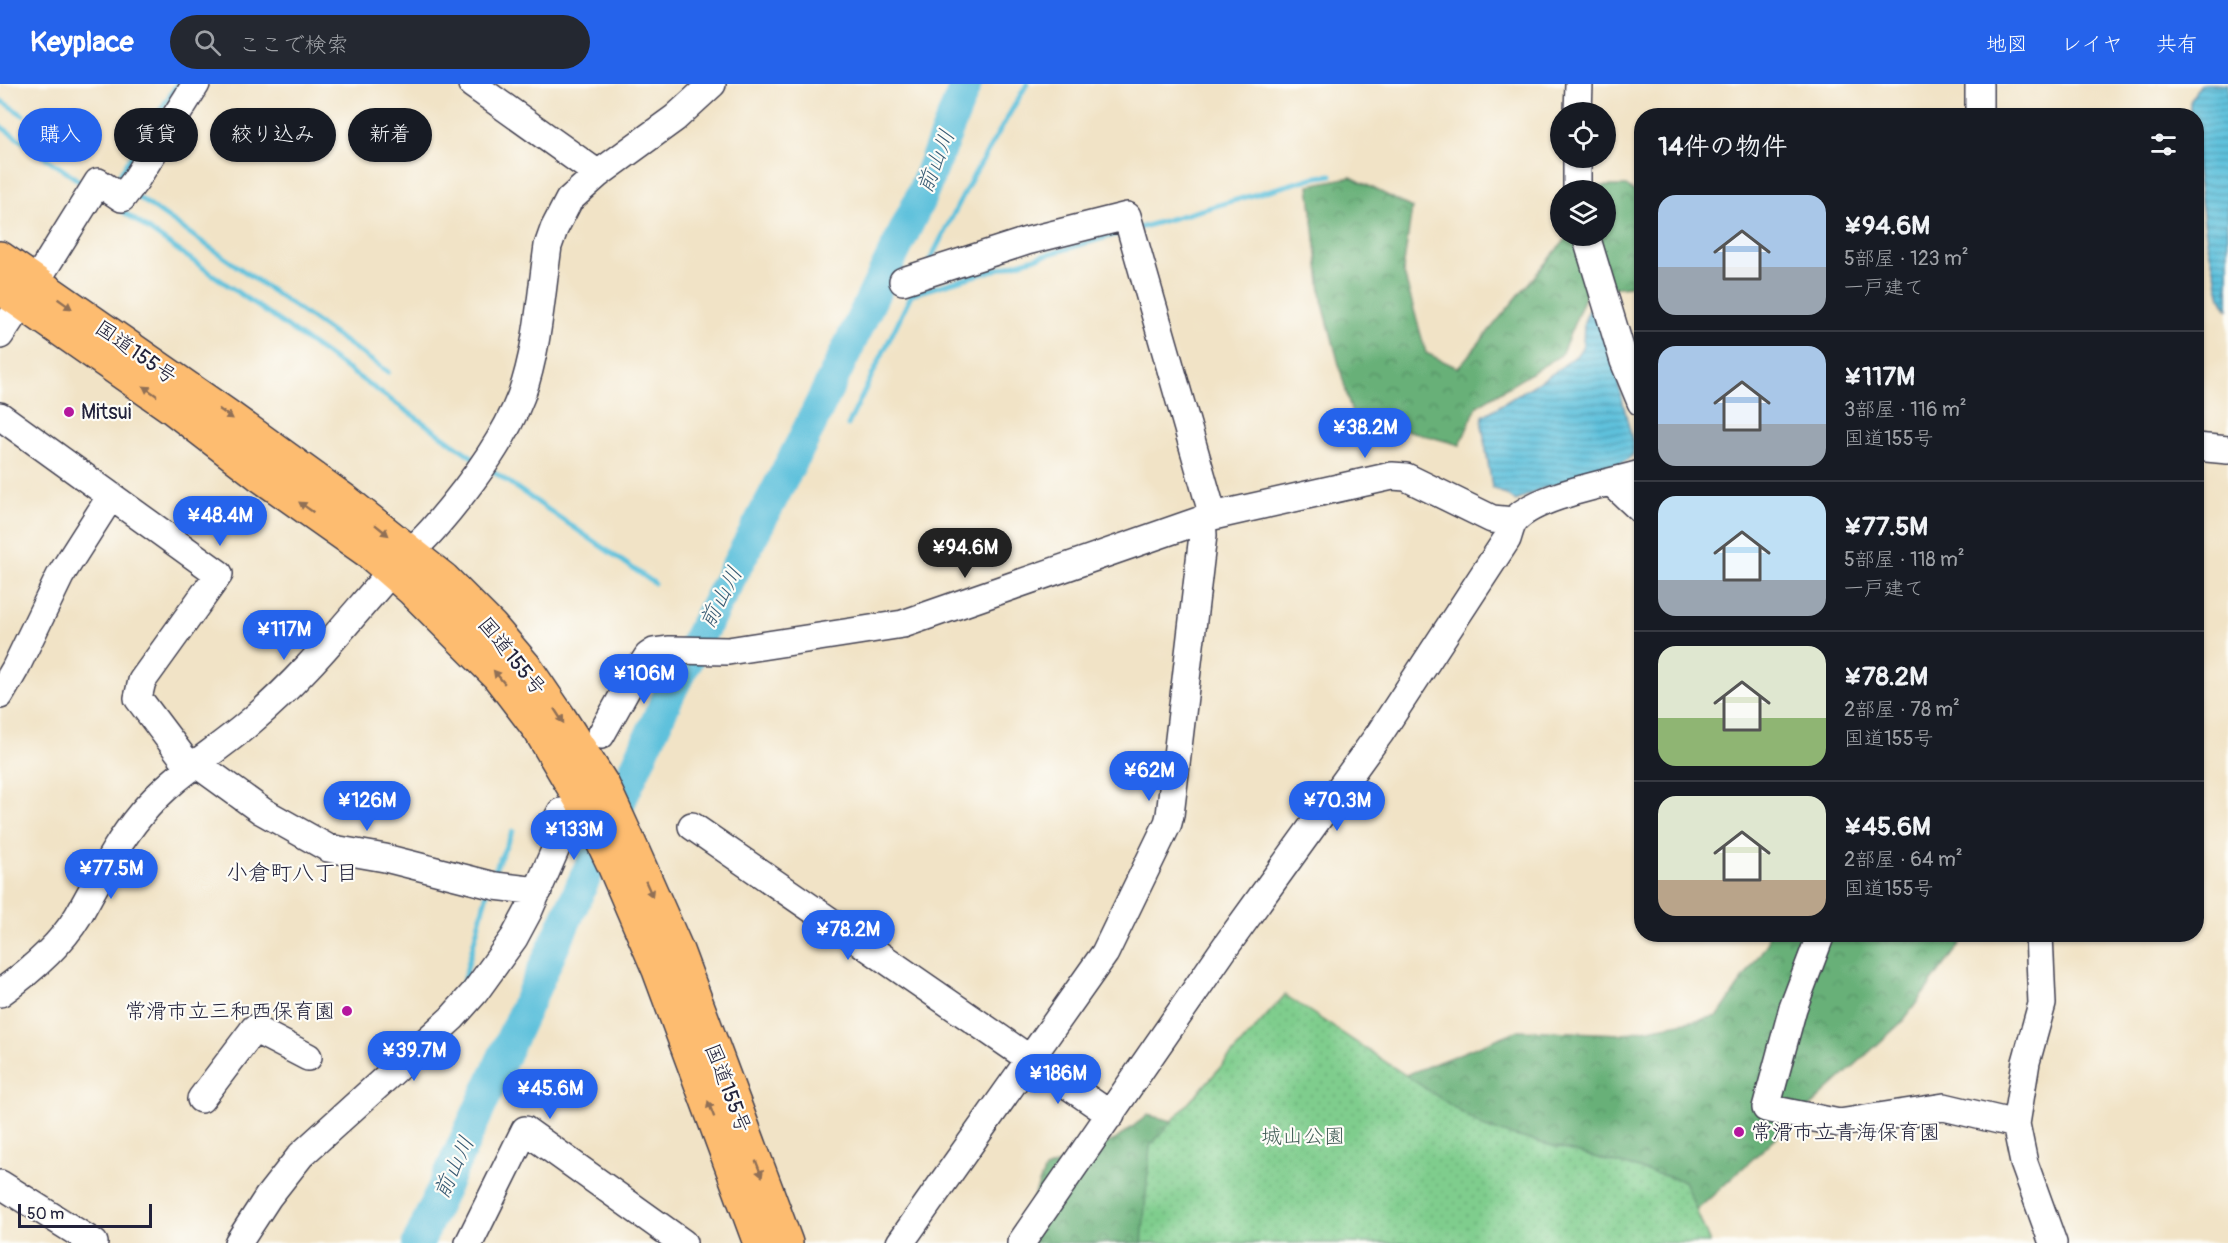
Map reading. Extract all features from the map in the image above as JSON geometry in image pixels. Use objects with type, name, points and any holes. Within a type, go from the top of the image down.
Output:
[{"type":"highway","name":"国道155号","points":[[0,258],[19,291],[172,407],[401,561],[498,675],[540,730],[584,804],[619,850],[677,951],[786,1243]]},
{"type":"highway","name":"国道155号","points":[[619,850],[659,970],[760,1243]]},
{"type":"street","points":[[0,335],[19,291],[98,182],[122,198],[196,84]]},
{"type":"street","points":[[472,84],[598,174]]},
{"type":"street","points":[[0,993],[53,947],[76,918],[99,874],[141,814],[194,764],[250,723],[302,675],[401,561],[434,527],[489,456],[513,414],[531,361],[548,246],[569,200],[598,174],[675,118],[712,84]]},
{"type":"street","points":[[1578,102],[1579,84]]},
{"type":"street","points":[[1979,84],[1979,108]]},
{"type":"street","points":[[900,1243],[1105,953],[1170,815],[1203,535],[1208,517],[1127,216],[1027,241],[903,281]]},
{"type":"street","points":[[1589,246],[1624,361],[1634,385]]},
{"type":"street","points":[[0,416],[219,574],[142,681],[138,698],[194,764],[262,811],[328,848],[385,858],[495,886],[538,891]]},
{"type":"street","points":[[2204,448],[2228,450]]},
{"type":"street","points":[[602,735],[648,656],[654,652],[728,651],[903,624],[1208,517],[1392,476],[1406,477],[1492,519],[1514,521]]},
{"type":"street","points":[[1021,1243],[1226,946],[1380,733],[1507,539],[1514,521],[1538,504],[1548,500],[1634,476]]},
{"type":"street","points":[[1611,482],[1634,503]]},
{"type":"street","points":[[0,695],[8,665],[60,576],[111,496]]},
{"type":"street","points":[[238,1243],[268,1197],[301,1155],[452,1018],[475,992],[514,938],[538,891],[556,848],[552,829],[584,804]]},
{"type":"street","points":[[692,826],[1111,1115]]},
{"type":"street","points":[[1818,942],[1793,1008],[1766,1108],[1839,1123],[1944,1107],[2016,1124]]},
{"type":"street","points":[[2039,942],[2042,1004],[2026,1062],[2016,1124],[2024,1163],[2053,1243]]},
{"type":"street","points":[[201,1099],[254,1029],[308,1057]]},
{"type":"street","points":[[469,1243],[525,1130],[683,1243]]},
{"type":"street","points":[[0,1184],[94,1243]]},
{"type":"green space","points":[[1351,177],[1412,208],[1403,270],[1426,353],[1458,368],[1560,246],[1616,246],[1616,186],[1626,186],[1634,191],[1634,286],[1588,290],[1561,355],[1477,406],[1460,445],[1398,428],[1357,433],[1322,300],[1309,185]]},
{"type":"green space","points":[[1768,942],[1962,942],[1903,1021],[1698,1209],[1563,1238],[1552,1243],[1015,1243],[1045,1169],[1115,1140],[1148,1115],[1245,1139],[1519,1030],[1622,1034],[1718,1016]]},
{"type":"green space","name":"城山公園","points":[[1285,995],[1485,1128],[1684,1181],[1710,1243],[1142,1243],[1150,1146]]},
{"type":"water","points":[[2228,84],[2228,310],[2221,297],[2204,221],[2204,108],[2190,108],[2190,102],[2199,85]]},
{"type":"water","points":[[1593,300],[1598,301],[1634,447],[1633,455],[1604,472],[1546,487],[1516,501],[1492,487],[1482,425],[1483,416],[1552,374],[1577,355],[1583,346],[1584,322]]},
{"type":"waterway","points":[[118,177],[177,84]]},
{"type":"waterway","name":"前山川","points":[[418,1243],[672,688],[802,442],[919,201],[966,84]]},
{"type":"waterway","points":[[928,264],[972,178],[1027,84]]},
{"type":"waterway","points":[[0,100],[18,112]]},
{"type":"waterway","points":[[0,126],[85,185]]},
{"type":"waterway","points":[[1139,228],[1312,178],[1331,175]]},
{"type":"waterway","points":[[135,195],[388,372]]},
{"type":"waterway","points":[[118,208],[475,459]]},
{"type":"waterway","points":[[912,294],[1124,232]]},
{"type":"waterway","points":[[848,425],[912,293]]},
{"type":"waterway","points":[[491,470],[654,583]]},
{"type":"waterway","points":[[491,878],[513,831]]},
{"type":"waterway","points":[[461,991],[487,893]]},
{"type":"place","name":"Mitsui","points":[[69,412]]},
{"type":"place","name":"常滑市立三和西保育園","points":[[347,1011]]},
{"type":"place","name":"常滑市立青海保育園","points":[[1739,1132]]},
{"type":"district","name":"小倉町八丁目","points":[[292,872]]}]
